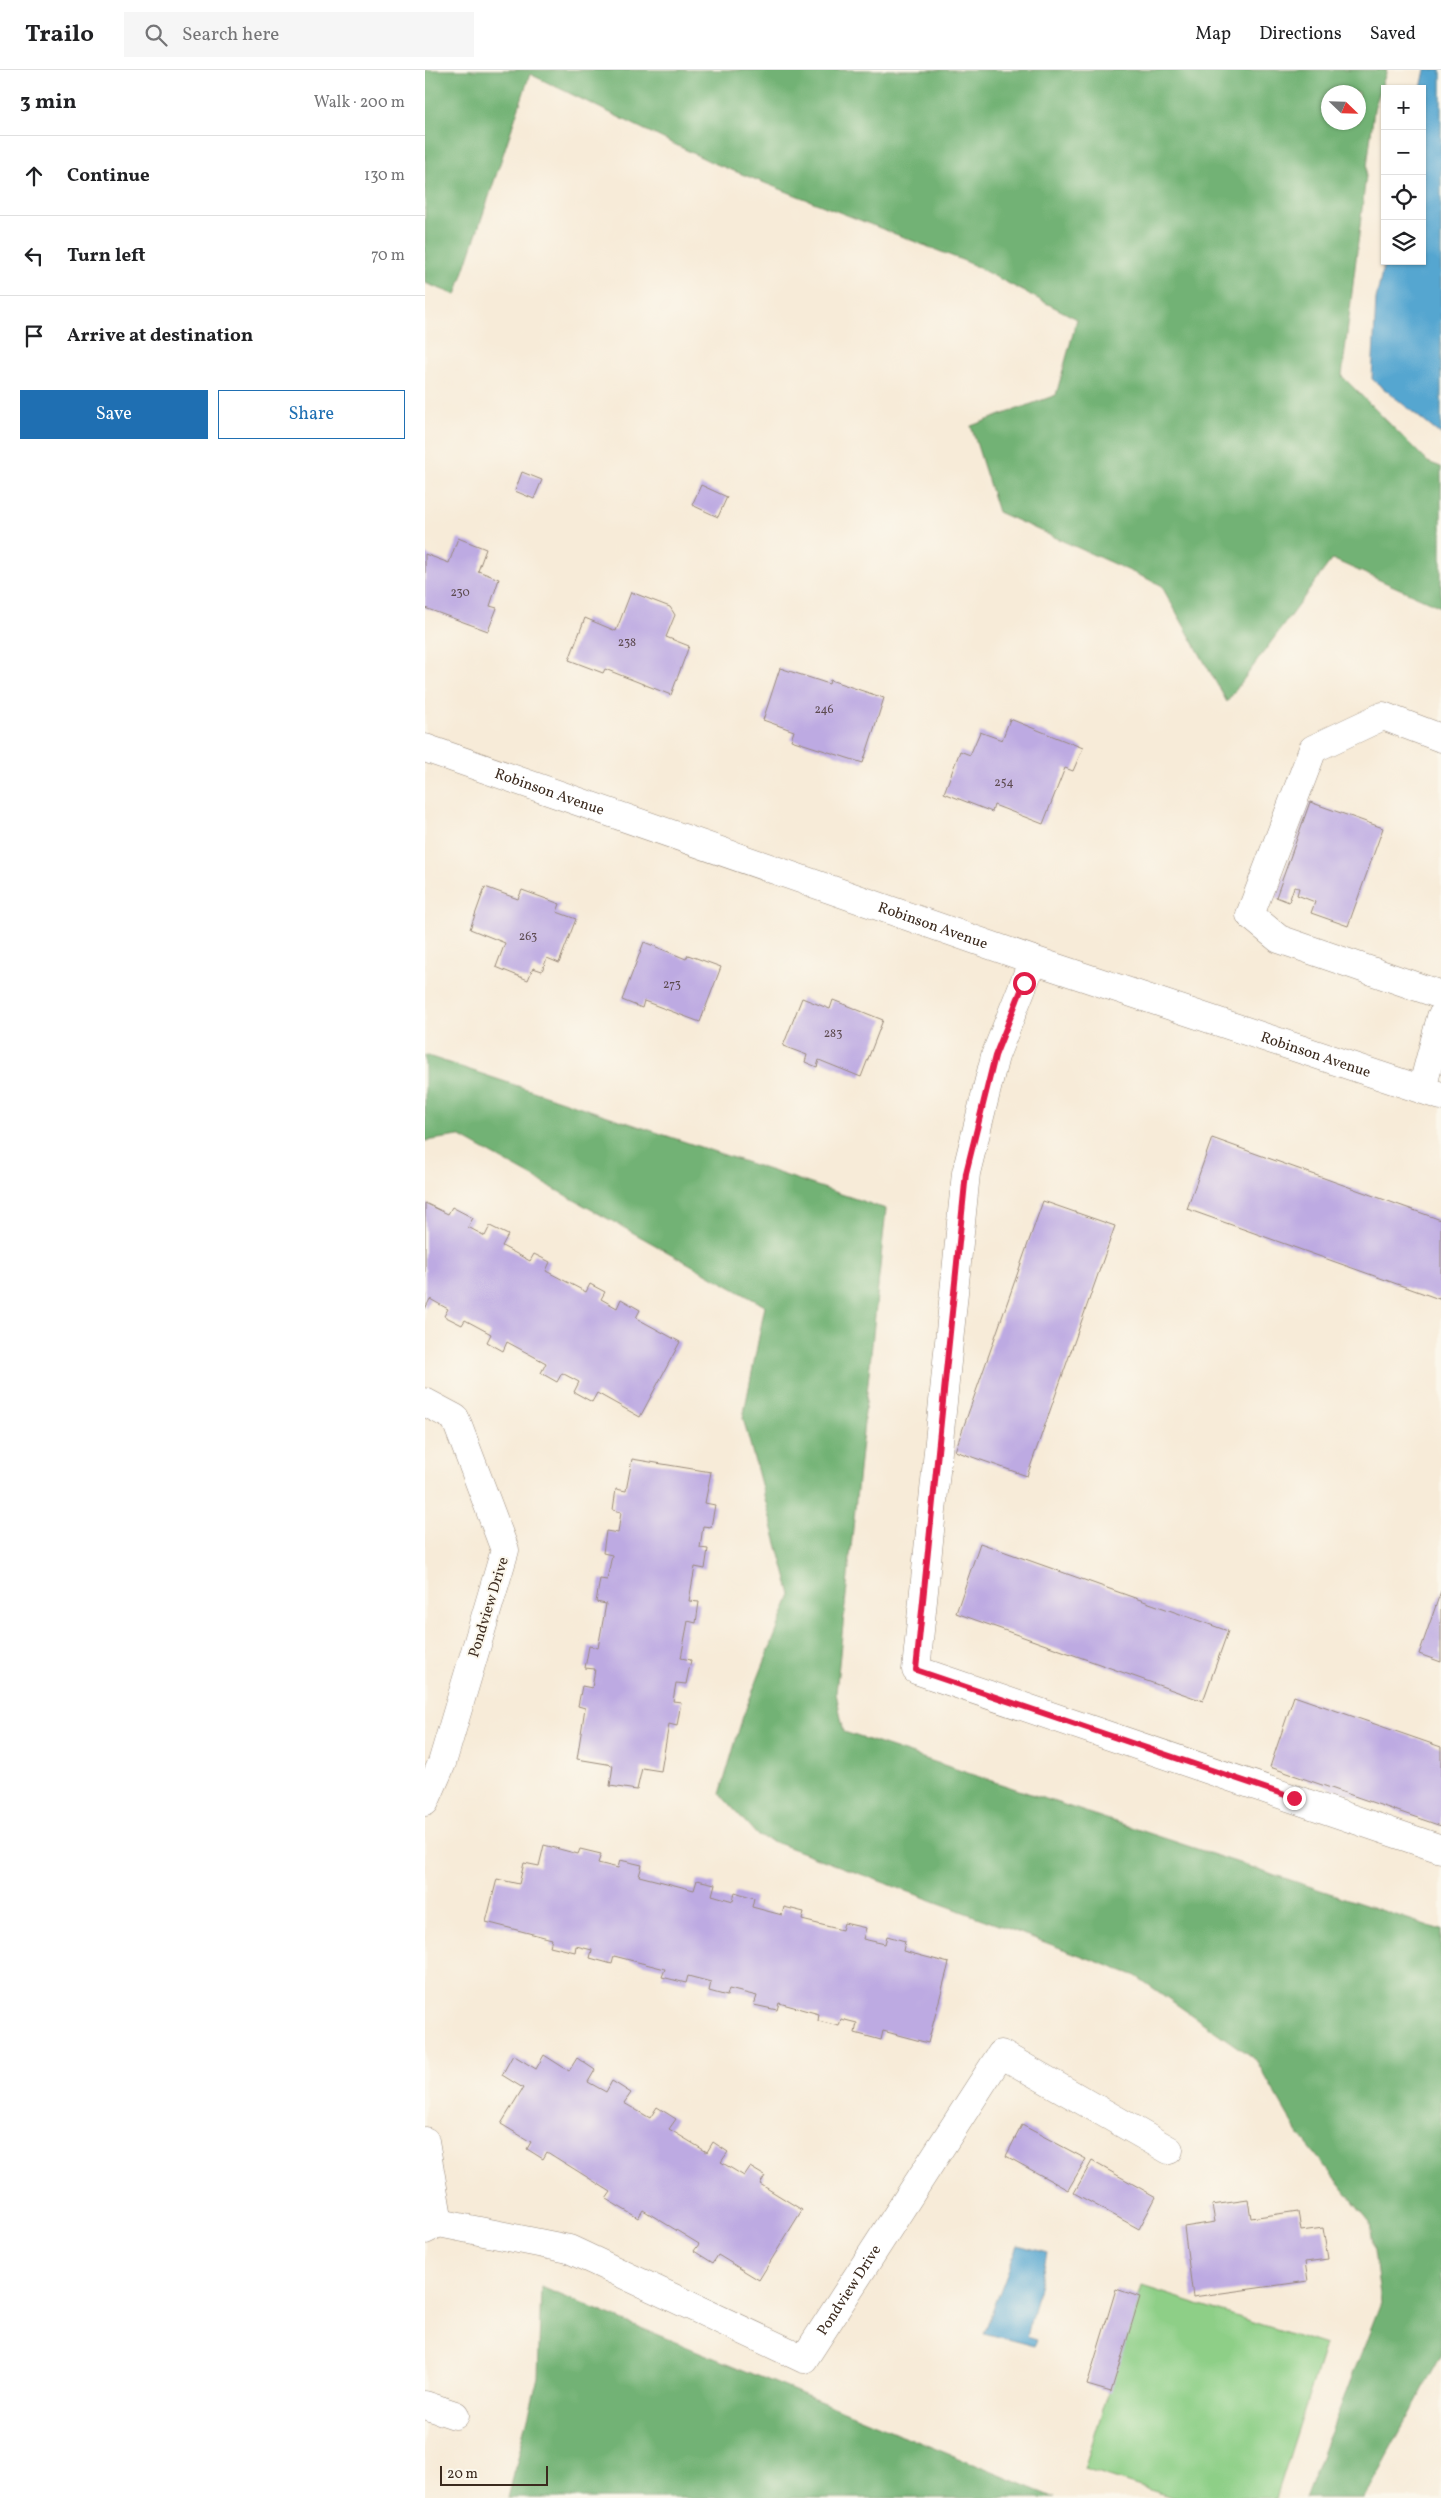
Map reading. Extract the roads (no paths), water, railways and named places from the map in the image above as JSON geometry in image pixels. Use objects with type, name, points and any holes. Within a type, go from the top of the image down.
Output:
[{"type":"street","points":[[1441,738],[1383,716],[1313,749],[1251,915],[1279,939],[1441,995]]},
{"type":"street","name":"Robinson Avenue","points":[[425,748],[1033,960],[1431,1092]]},
{"type":"street","points":[[1033,960],[995,1056],[966,1173],[916,1670],[1441,1849]]},
{"type":"street","points":[[1431,1092],[1441,1017]]},
{"type":"street","name":"Pondview Drive","points":[[425,1402],[455,1418],[505,1550],[441,1763],[425,1802]]},
{"type":"street","name":"Pondview Drive","points":[[425,2141],[432,2227],[569,2249],[804,2359],[1001,2054],[1169,2150]]},
{"type":"street","points":[[425,2405],[455,2415]]},
{"type":"water","points":[[1425,70],[1441,70],[1441,435],[1372,379],[1376,299],[1384,265],[1426,265],[1426,85],[1422,85]]},
{"type":"water","points":[[1018,2245],[1047,2253],[1027,2337],[1037,2340],[1034,2346],[984,2333]]}]
